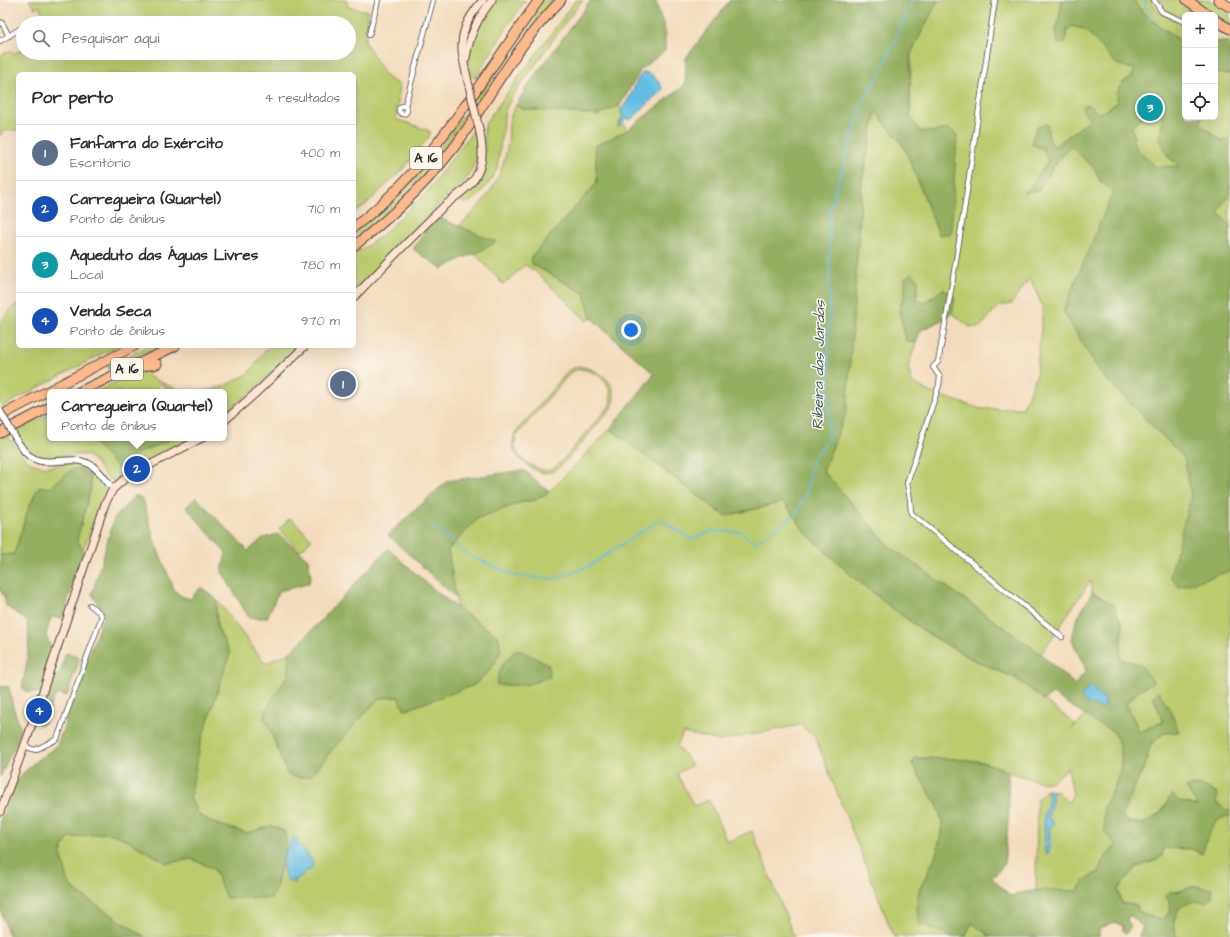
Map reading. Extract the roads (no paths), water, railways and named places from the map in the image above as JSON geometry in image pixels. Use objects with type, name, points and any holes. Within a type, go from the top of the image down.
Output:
[{"type":"highway","name":"A 16","points":[[356,226],[368,217],[396,190],[428,156],[539,0]]},
{"type":"highway","name":"A 16","points":[[356,244],[385,221],[412,196],[442,164],[520,49],[546,16],[561,0]]},
{"type":"highway","points":[[1187,0],[1204,12]]},
{"type":"highway","points":[[1218,0],[1230,7]]},
{"type":"highway","points":[[1218,22],[1230,29]]},
{"type":"highway","points":[[360,215],[378,200],[396,190]]},
{"type":"highway","name":"A 16","points":[[52,389],[130,348]]},
{"type":"highway","name":"A 16","points":[[85,389],[171,348]]},
{"type":"highway","points":[[115,374],[126,374],[143,366],[157,364]]},
{"type":"highway","name":"A 16","points":[[0,416],[47,391]]},
{"type":"highway","points":[[0,433],[47,409]]},
{"type":"main road","points":[[356,294],[440,209],[468,187],[475,177],[482,157],[483,147],[467,77],[462,46],[468,21],[475,9],[483,0]]},
{"type":"main road","points":[[465,64],[468,44],[472,32],[484,10],[492,0]]},
{"type":"main road","points":[[227,418],[303,348]]},
{"type":"main road","points":[[0,812],[24,746],[105,504],[113,489],[128,476],[196,441]]},
{"type":"street","points":[[369,35],[378,0]]},
{"type":"street","points":[[404,106],[433,0]]},
{"type":"street","points":[[995,0],[949,305],[938,362],[933,367],[940,377],[940,385],[907,483],[911,513],[1062,637]]},
{"type":"street","points":[[1154,0],[1162,12],[1182,21]]},
{"type":"street","points":[[0,22],[9,36]]},
{"type":"street","points":[[0,41],[16,32]]},
{"type":"street","points":[[0,411],[16,439],[25,452],[30,456],[38,461],[44,462],[78,460],[87,463],[93,466],[113,489]]},
{"type":"street","points":[[24,746],[35,750],[57,739],[102,616],[90,604]]},
{"type":"water","points":[[644,72],[655,78],[663,89],[633,118],[629,120],[625,118],[620,126],[617,127],[623,116],[621,112],[637,81]]},
{"type":"water","points":[[1090,686],[1105,700],[1105,705],[1101,708],[1088,704],[1081,697]]},
{"type":"water","points":[[1050,790],[1053,793],[1048,817],[1054,824],[1049,828],[1049,853],[1047,855],[1045,852],[1044,818],[1049,798],[1047,792]]},
{"type":"water","points":[[291,838],[297,838],[297,845],[307,853],[313,865],[310,870],[304,872],[301,877],[296,879],[294,884],[292,880],[289,881],[286,879],[283,866],[284,856]]},
{"type":"waterway","name":"Ribeira das Jardas","points":[[431,525],[468,555],[516,576],[554,579],[587,567],[660,520],[692,539],[712,531],[741,532],[754,543],[796,515],[806,493],[813,458],[828,440],[830,208],[863,100],[878,78],[913,0]]},
{"type":"waterway","points":[[1143,0],[1153,19]]},
{"type":"place","name":"Aqueduto das Águas Livres","points":[[1150,108]]},
{"type":"place","name":"Fanfarra do Exército","points":[[343,384]]},
{"type":"place","name":"Carregueira (Quartel)","points":[[137,469]]},
{"type":"place","name":"Venda Seca","points":[[39,711]]}]
